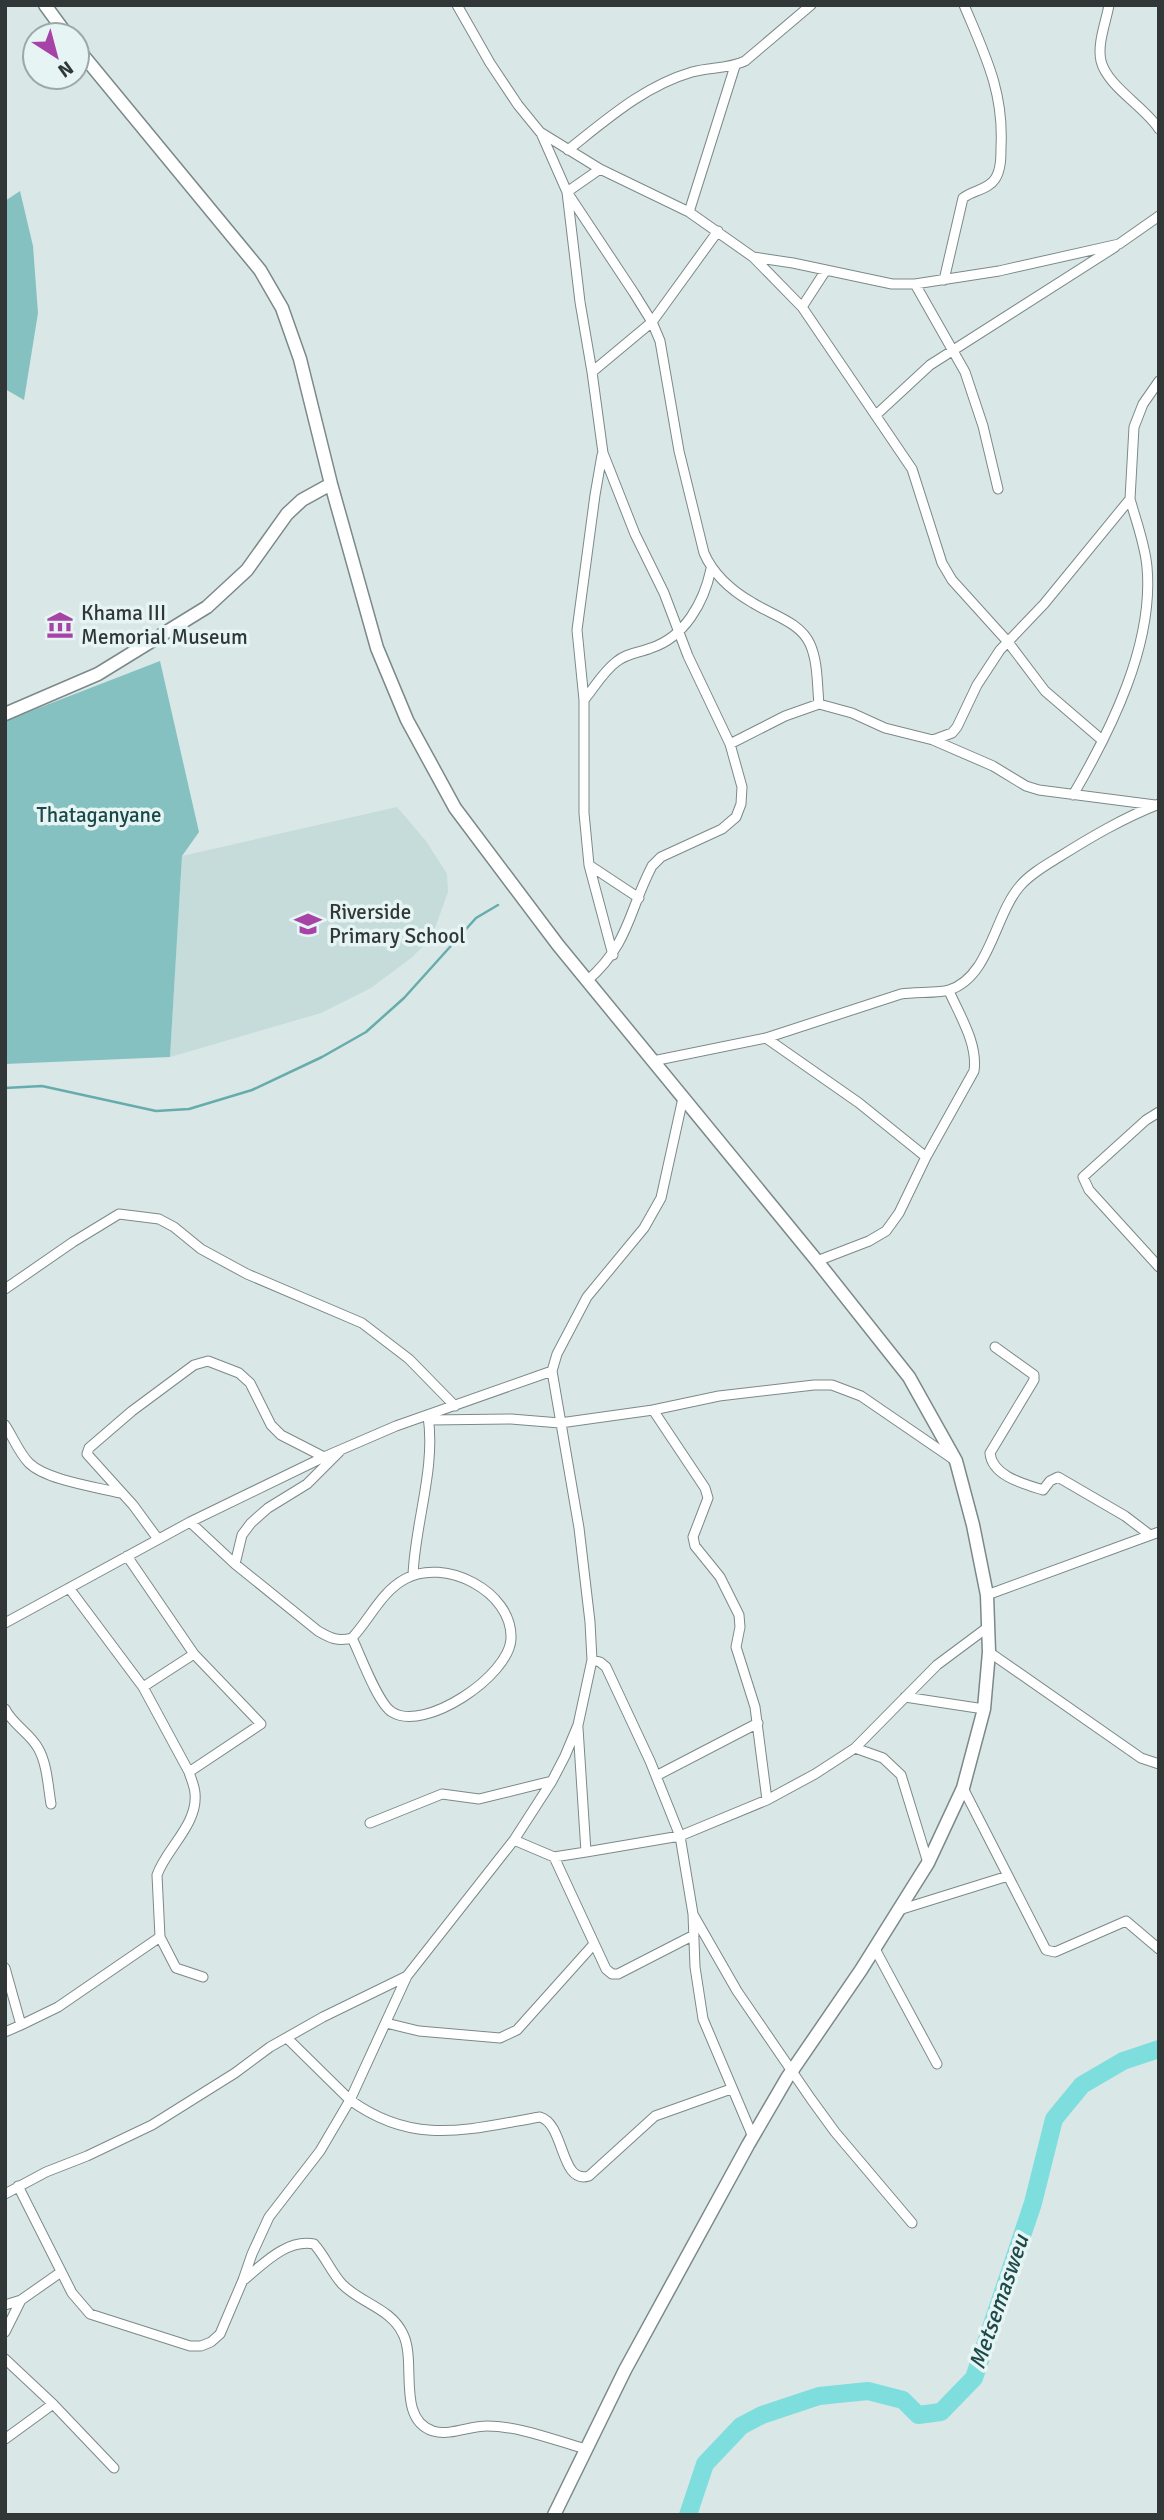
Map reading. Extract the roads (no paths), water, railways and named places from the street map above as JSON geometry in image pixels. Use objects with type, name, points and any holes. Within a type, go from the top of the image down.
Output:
[{"type":"street","points":[[45,5],[57,21]]},
{"type":"street","points":[[457,5],[497,74],[540,132],[568,192],[652,322],[666,364],[679,451],[704,553],[711,569],[754,604],[801,632],[809,642],[814,656],[819,704]]},
{"type":"street","points":[[568,150],[625,105],[658,86],[693,72],[735,66],[757,52],[811,5]]},
{"type":"street","points":[[944,280],[963,198],[993,183],[998,175],[1001,159],[999,98],[964,5]]},
{"type":"street","points":[[1109,5],[1101,43],[1101,61],[1113,80],[1159,129]]},
{"type":"street","points":[[91,65],[260,270],[282,308],[314,408],[331,484],[377,648],[407,720],[456,808],[587,981],[909,1377],[956,1461],[978,1546],[987,1595],[989,1653],[984,1709],[963,1788],[928,1863],[875,1949],[792,2070],[753,2137],[625,2370],[554,2515]]},
{"type":"street","points":[[689,212],[735,66]]},
{"type":"street","points":[[540,132],[600,169],[689,212],[718,231],[753,257],[802,307],[912,469],[942,563],[952,580],[1008,642],[1045,691],[1102,740]]},
{"type":"street","points":[[568,192],[600,169]]},
{"type":"street","points":[[568,192],[580,302],[593,372],[603,453],[688,656],[730,744],[742,787],[741,804],[736,817],[722,829],[660,857],[652,866],[622,940],[606,964],[587,981]]},
{"type":"street","points":[[876,415],[913,379],[953,350],[1159,216]]},
{"type":"street","points":[[593,372],[652,322],[718,231]]},
{"type":"street","points":[[753,257],[892,285],[944,280],[1119,244]]},
{"type":"street","points":[[802,307],[826,270]]},
{"type":"street","points":[[915,284],[965,372],[983,426],[998,489]]},
{"type":"street","points":[[1073,795],[1125,692],[1142,636],[1147,570],[1130,499],[1133,427],[1143,404],[1159,381]]},
{"type":"street","points":[[603,453],[577,615],[584,700],[584,813],[589,864],[613,955]]},
{"type":"street","points":[[5,714],[98,674],[207,607],[247,570],[287,514],[302,500],[331,484]]},
{"type":"street","points":[[933,740],[952,733],[957,727],[976,685],[1000,650],[1044,604],[1130,499]]},
{"type":"street","points":[[584,700],[616,662],[630,653],[651,649],[679,633],[707,588],[711,569]]},
{"type":"street","points":[[730,744],[785,716],[819,704],[852,713],[885,728],[933,740],[993,766],[1026,786],[1073,795],[1157,805]]},
{"type":"street","points":[[653,1061],[766,1038],[901,994],[948,991],[968,979],[979,967],[1010,900],[1022,884],[1118,821],[1157,805]]},
{"type":"street","points":[[589,864],[639,898]]},
{"type":"street","points":[[817,1261],[869,1241],[886,1231],[899,1213],[926,1157],[974,1071],[976,1059],[973,1046],[948,991]]},
{"type":"street","points":[[766,1038],[859,1103],[926,1157]]},
{"type":"street","points":[[18,2186],[61,2272],[77,2299],[90,2314],[190,2346],[211,2342],[219,2334],[269,2217],[320,2151],[350,2100],[407,1976],[514,1840],[552,1781],[578,1725],[592,1660],[590,1622],[579,1528],[552,1371],[557,1354],[587,1297],[644,1228],[661,1198],[683,1098]]},
{"type":"street","points":[[1158,1264],[1089,1190],[1083,1177],[1146,1120],[1159,1112]]},
{"type":"street","points":[[5,1289],[119,1214],[159,1219],[174,1227],[201,1249],[247,1274],[362,1323],[409,1359],[455,1406]]},
{"type":"street","points":[[995,1347],[1034,1375],[1034,1380],[990,1453],[990,1462],[997,1471],[1043,1490],[1058,1477],[1154,1533]]},
{"type":"street","points":[[158,1539],[87,1454],[89,1448],[132,1411],[200,1362],[220,1365],[239,1373],[250,1383],[271,1425],[281,1435],[324,1457]]},
{"type":"street","points":[[5,1623],[190,1522],[324,1457],[552,1371]]},
{"type":"street","points":[[429,1418],[511,1419],[560,1423],[653,1410],[719,1396],[832,1385],[861,1396],[956,1461]]},
{"type":"street","points":[[653,1410],[705,1488],[708,1498],[693,1537],[695,1546],[720,1577],[739,1615],[740,1627],[736,1647],[755,1707],[767,1800]]},
{"type":"street","points":[[413,1575],[424,1500],[429,1418]]},
{"type":"street","points":[[5,1425],[27,1461],[35,1468],[65,1479],[121,1493]]},
{"type":"street","points":[[235,1564],[242,1535],[251,1523],[268,1508],[307,1484],[342,1449]]},
{"type":"street","points":[[190,1522],[235,1564],[318,1631],[332,1639],[352,1638],[385,1595],[401,1580],[413,1575],[442,1574],[472,1581],[489,1591],[502,1605],[509,1623],[511,1641],[506,1657],[496,1672],[462,1697],[416,1717],[402,1718],[385,1707],[352,1638]]},
{"type":"street","points":[[987,1595],[1154,1533]]},
{"type":"street","points":[[127,1556],[194,1654],[261,1724],[189,1772]]},
{"type":"street","points":[[69,1588],[143,1687],[189,1772],[195,1795],[194,1807],[157,1875],[160,1937],[176,1968],[203,1977]]},
{"type":"street","points":[[514,1840],[554,1857],[586,1852],[680,1836],[767,1800],[855,1748],[937,1665],[988,1627]]},
{"type":"street","points":[[989,1653],[1141,1758],[1159,1764]]},
{"type":"street","points":[[143,1687],[194,1654]]},
{"type":"street","points":[[592,1660],[600,1661],[606,1667],[680,1836],[693,1914],[698,1990],[703,2019],[753,2137]]},
{"type":"street","points":[[905,1697],[984,1709]]},
{"type":"street","points":[[5,1709],[14,1723],[38,1746],[51,1804]]},
{"type":"street","points":[[656,1776],[758,1723]]},
{"type":"street","points":[[578,1725],[586,1852]]},
{"type":"street","points":[[855,1748],[883,1758],[901,1775],[928,1863]]},
{"type":"street","points":[[370,1823],[442,1794],[479,1799],[552,1781]]},
{"type":"street","points":[[963,1788],[1046,1950],[1050,1953],[1126,1921],[1159,1949]]},
{"type":"street","points":[[554,1857],[606,1969],[612,1974],[618,1974],[694,1935]]},
{"type":"street","points":[[899,1910],[1008,1877]]},
{"type":"street","points":[[693,1914],[737,1991],[835,2132],[912,2223]]},
{"type":"street","points":[[5,2032],[58,2007],[160,1937]]},
{"type":"street","points":[[386,2023],[419,2031],[500,2038],[509,2035],[517,2030],[594,1944]]},
{"type":"street","points":[[875,1949],[937,2064]]},
{"type":"street","points":[[5,1968],[21,2025]]},
{"type":"street","points":[[5,2194],[152,2125],[287,2038],[407,1976]]},
{"type":"street","points":[[287,2038],[350,2100],[382,2120],[434,2132],[462,2132],[546,2118],[555,2131],[570,2168],[575,2175],[582,2178],[589,2176],[654,2116],[731,2089]]},
{"type":"street","points":[[243,2280],[276,2254],[291,2246],[314,2244],[344,2286],[392,2319],[403,2334],[409,2355],[411,2407],[424,2426],[446,2432],[484,2426],[505,2427],[586,2449]]},
{"type":"street","points":[[5,2305],[21,2300],[61,2272]]},
{"type":"street","points":[[5,2332],[21,2300]]},
{"type":"street","points":[[5,2359],[53,2404],[114,2468]]},
{"type":"street","points":[[5,2439],[53,2404]]},
{"type":"waterway","points":[[5,1088],[42,1086],[156,1111],[189,1109],[252,1090],[322,1057],[366,1032],[404,998],[476,918],[498,905]]},
{"type":"waterway","name":"Metsemasweu","points":[[688,2515],[705,2464],[741,2426],[762,2415],[819,2396],[868,2391],[903,2400],[918,2415],[941,2412],[974,2378],[1033,2203],[1054,2119],[1082,2085],[1123,2061],[1159,2049]]},
{"type":"place","name":"Khama III Memorial Museum","points":[[60,625]]},
{"type":"place","name":"Riverside Primary School","points":[[308,924]]},
{"type":"park label","name":"Thataganyane","points":[[99,815]]}]
